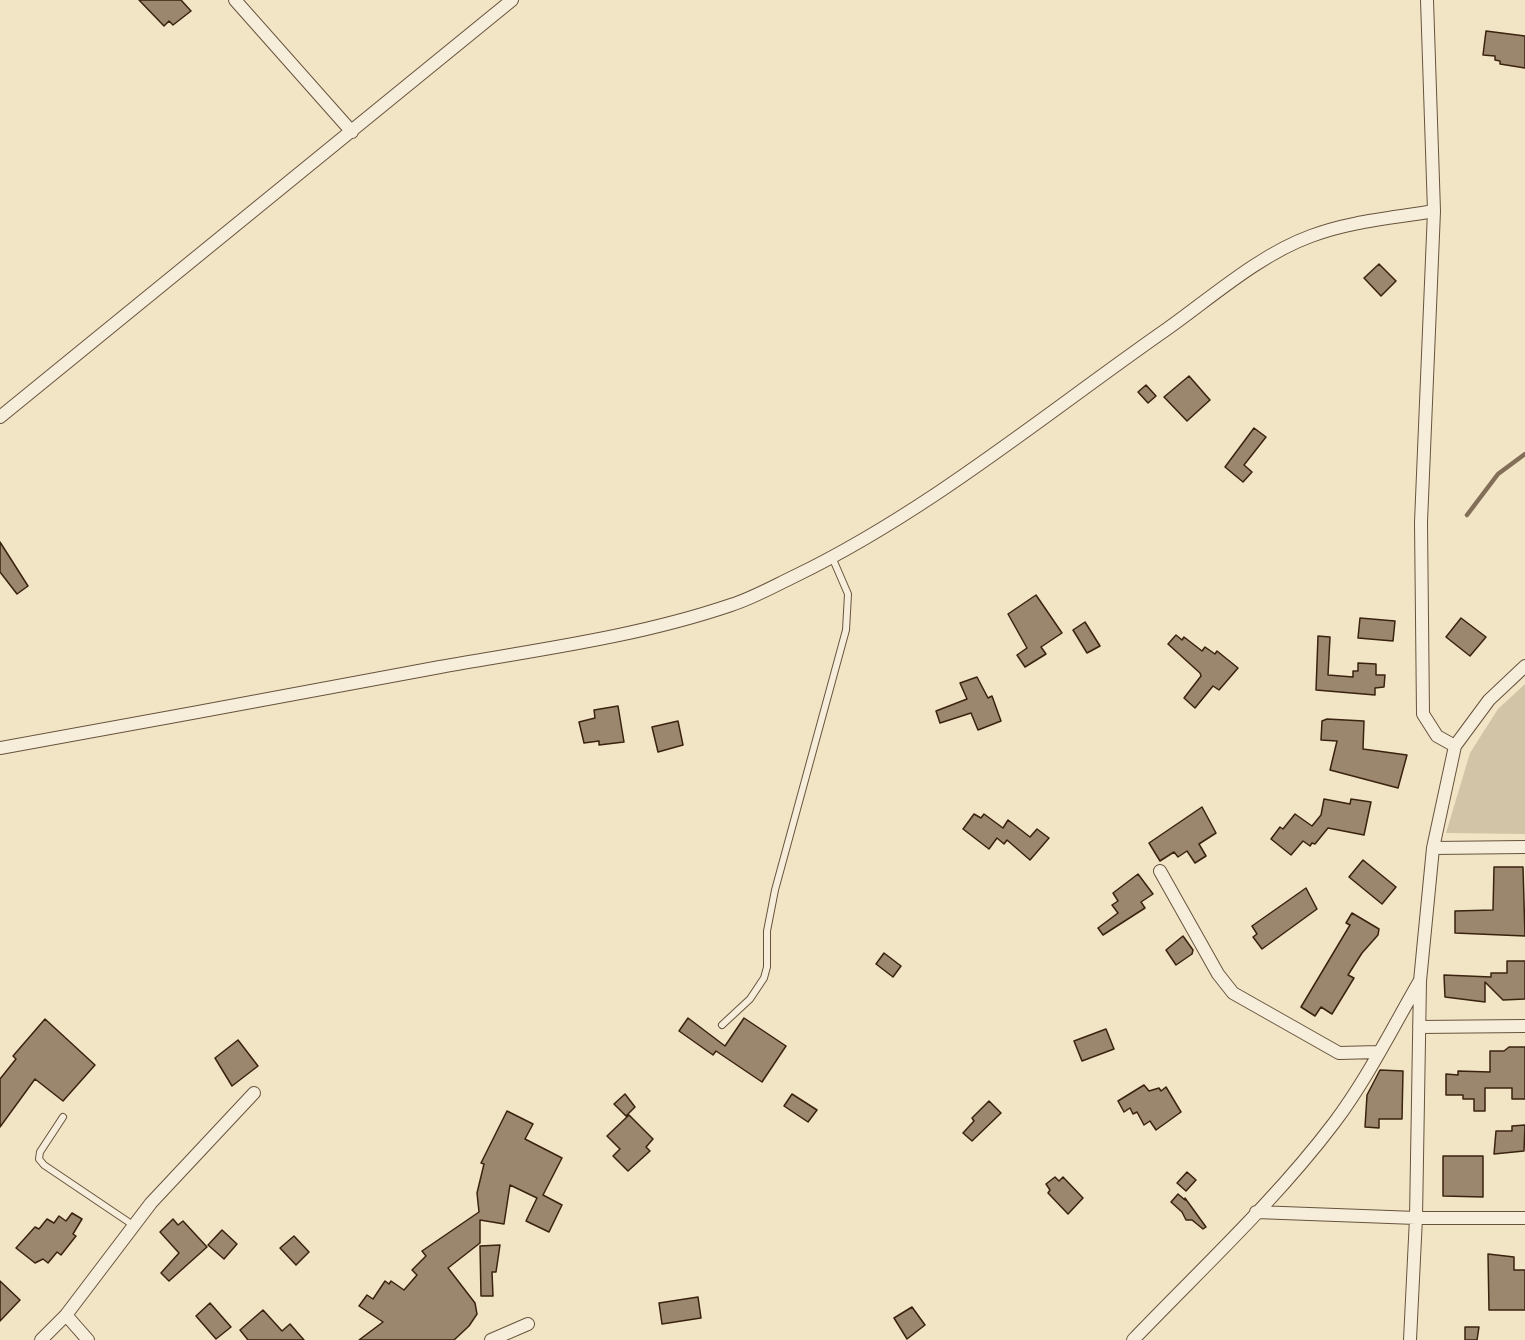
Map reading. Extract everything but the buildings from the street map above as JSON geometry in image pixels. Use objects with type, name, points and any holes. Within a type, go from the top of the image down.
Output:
[{"type":"street","points":[[235,0],[352,132]]},
{"type":"street","points":[[0,417],[512,0]]},
{"type":"street","points":[[1427,0],[1434,211],[1421,522],[1423,714],[1437,736],[1455,746]]},
{"type":"street","points":[[0,748],[678,621],[735,604],[832,557],[885,528],[940,492],[1069,397],[1254,267],[1291,245],[1312,235],[1346,226],[1434,211]]},
{"type":"street","points":[[1410,1340],[1416,1218],[1420,981],[1433,848],[1455,746],[1490,700],[1525,666]]},
{"type":"street","points":[[1433,848],[1525,848]]},
{"type":"street","points":[[1160,871],[1218,974],[1233,993],[1339,1053],[1378,1052]]},
{"type":"street","points":[[1132,1340],[1256,1212],[1335,1121],[1420,981]]},
{"type":"street","points":[[1419,1026],[1525,1026]]},
{"type":"street","points":[[40,1340],[66,1315],[133,1225],[179,1170],[254,1093]]},
{"type":"street","points":[[1256,1212],[1416,1218],[1525,1218]]},
{"type":"street","points":[[66,1315],[88,1340]]},
{"type":"street","points":[[491,1340],[528,1324]]},
{"type":"lane","points":[[722,1025],[750,999],[764,978],[767,931],[775,890],[846,630],[848,594],[832,557]]},
{"type":"lane","points":[[63,1117],[40,1152],[39,1159],[44,1165],[133,1225]]},
{"type":"shaded area","points":[[1525,684],[1525,834],[1446,833],[1470,753],[1498,709]]},
{"type":"waterway","points":[[1467,515],[1498,474],[1525,454]]}]
